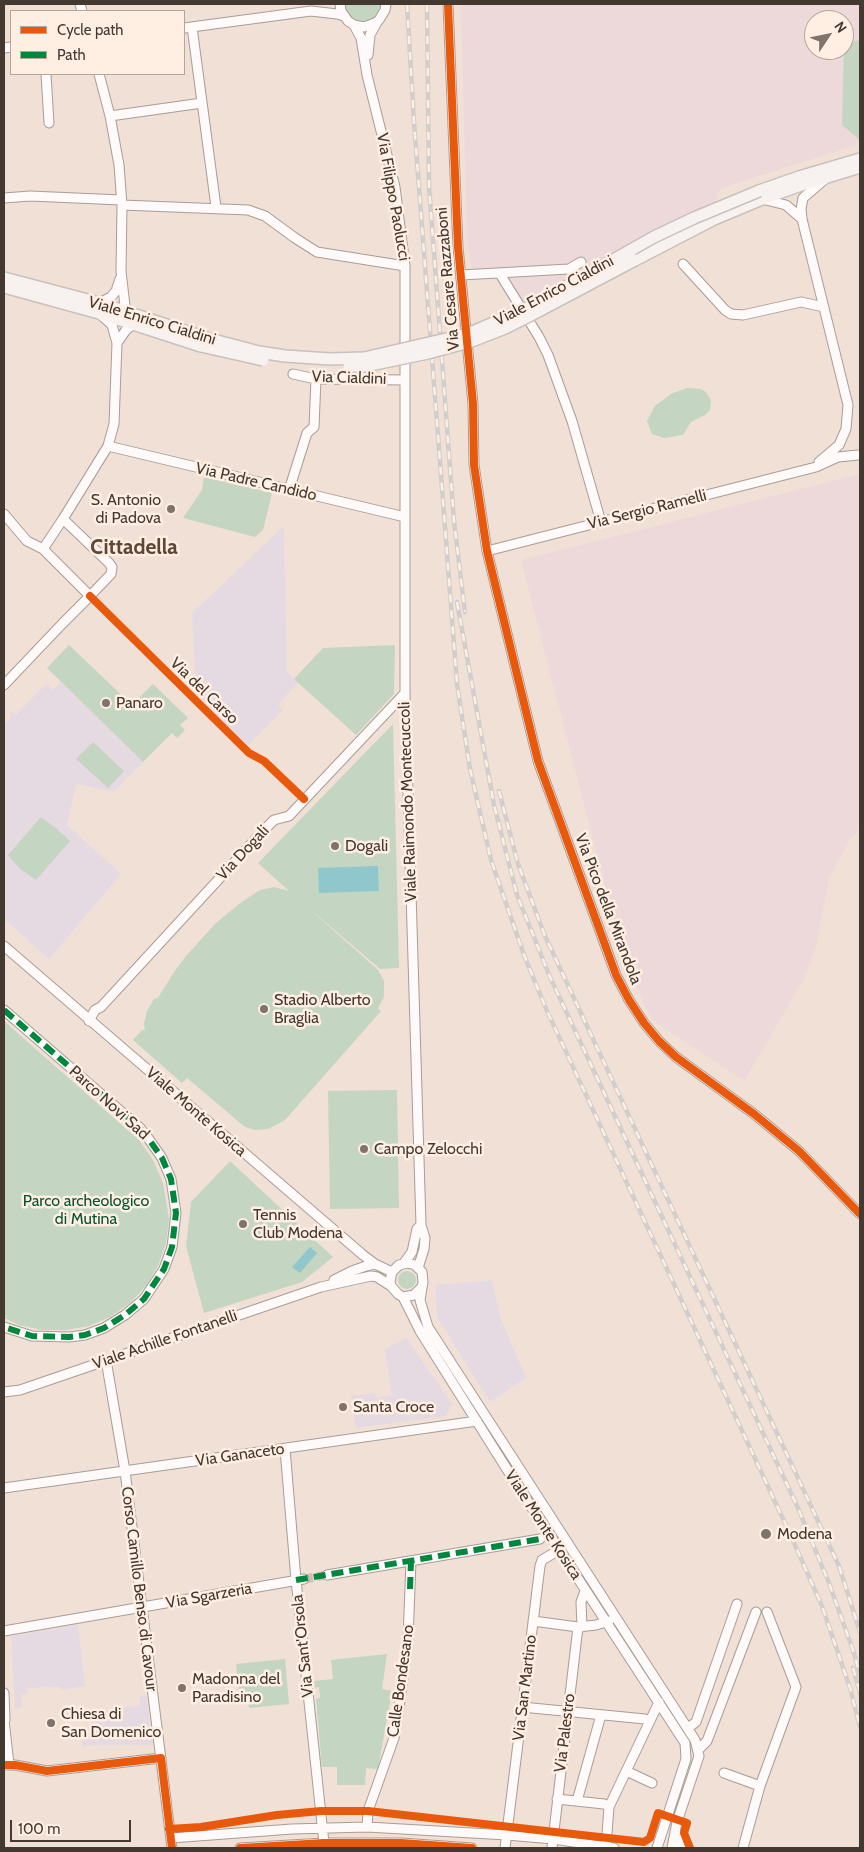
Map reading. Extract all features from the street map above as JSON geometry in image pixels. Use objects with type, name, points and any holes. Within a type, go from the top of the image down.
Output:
[{"type":"main road","name":"Viale Enrico Cialdini","points":[[4,278],[248,358],[286,364],[365,366],[469,342],[505,328],[761,195],[799,177],[860,159]]},
{"type":"main road","name":"Viale Enrico Cialdini","points":[[761,195],[860,167]]},
{"type":"main road","name":"Viale Enrico Cialdini","points":[[4,287],[99,308]]},
{"type":"street","points":[[340,4],[344,16]]},
{"type":"street","name":"Via Filippo Paolucci","points":[[367,75],[370,35],[383,15],[386,4]]},
{"type":"street","name":"Via Cesare Razzaboni","points":[[448,4],[457,237],[473,404],[474,465],[487,552]]},
{"type":"street","points":[[216,207],[202,103],[188,28],[311,11],[344,16],[354,25],[364,27],[378,21]]},
{"type":"street","name":"Via Filippo Paolucci","points":[[354,25],[361,38],[367,75],[395,187],[405,266],[406,380]]},
{"type":"street","points":[[46,75],[49,123]]},
{"type":"street","points":[[99,75],[120,165],[122,202],[121,271],[125,306],[131,320],[117,343]]},
{"type":"street","points":[[110,116],[202,103]]},
{"type":"street","points":[[827,177],[803,198],[802,219],[848,405],[846,429],[839,445],[859,456]]},
{"type":"street","points":[[761,195],[786,205],[802,219]]},
{"type":"street","points":[[4,198],[30,196],[248,210],[261,214],[317,252],[405,266]]},
{"type":"street","name":"Via Cesare Razzaboni","points":[[461,275],[569,269],[581,262]]},
{"type":"street","points":[[683,264],[724,310],[731,314],[742,315],[801,302],[815,292],[818,284]]},
{"type":"street","points":[[43,549],[108,446],[115,417],[117,343],[112,324],[99,308],[116,291],[121,271]]},
{"type":"street","points":[[500,274],[548,355],[572,420],[601,522]]},
{"type":"street","points":[[801,302],[824,307]]},
{"type":"street","name":"Via Cialdini","points":[[293,374],[316,379],[406,380]]},
{"type":"street","points":[[289,490],[307,433],[314,427],[316,379]]},
{"type":"street","name":"Viale Raimondo Montecuccoli","points":[[406,380],[405,693],[420,1224],[425,1238],[424,1249],[418,1268]]},
{"type":"street","name":"Via Sergio Ramelli","points":[[808,469],[825,458],[839,445]]},
{"type":"street","name":"Via Padre Candido","points":[[108,446],[405,517]]},
{"type":"street","name":"Via Sergio Ramelli","points":[[487,552],[808,469],[825,464],[838,457],[859,456]]},
{"type":"street","points":[[4,514],[27,541],[43,549],[90,596]]},
{"type":"street","points":[[4,685],[111,574],[112,567],[63,519]]},
{"type":"street","name":"Via Pico della Mirandola","points":[[487,552],[538,761],[616,975],[628,1000],[659,1041],[676,1057],[775,1130],[812,1164],[860,1214]]},
{"type":"street","name":"Via Dogali","points":[[89,1021],[95,1010],[101,1006],[264,830],[274,820],[289,816],[405,693]]},
{"type":"street","name":"Viale Monte Kosica","points":[[4,946],[89,1021],[375,1264],[392,1272]]},
{"type":"street","name":"Parco Novi Sad","points":[[4,1010],[140,1128],[162,1158],[171,1179],[176,1213],[173,1242],[164,1269],[144,1299],[125,1315],[104,1328],[69,1337],[44,1338],[4,1327]]},
{"type":"street","name":"Viale Raimondo Montecuccoli","points":[[404,1263],[412,1252],[417,1229],[420,1224]]},
{"type":"street","points":[[391,1286],[392,1272],[395,1268],[404,1263],[412,1264],[418,1268]]},
{"type":"street","name":"Viale Achille Fontanelli","points":[[321,1287],[352,1271],[375,1264]]},
{"type":"street","name":"Viale Monte Kosica","points":[[418,1268],[423,1277],[420,1300],[428,1327],[688,1728],[698,1750]]},
{"type":"street","name":"Viale Achille Fontanelli","points":[[7,1392],[321,1287],[371,1276],[377,1277],[391,1286]]},
{"type":"street","name":"Viale Monte Kosica","points":[[391,1286],[394,1291],[403,1296],[420,1331],[585,1591],[680,1734],[687,1750],[686,1760],[657,1848]]},
{"type":"street","points":[[403,1296],[414,1295],[422,1287]]},
{"type":"street","name":"Corso Camillo Benso di Cavour","points":[[106,1360],[124,1471],[172,1848]]},
{"type":"street","name":"Via Ganaceto","points":[[4,1488],[477,1421]]},
{"type":"street","name":"Via Sant'Orsola","points":[[285,1449],[300,1580],[324,1843]]},
{"type":"street","points":[[327,1575],[540,1539]]},
{"type":"street","name":"Via San Martino","points":[[505,1848],[541,1563],[559,1550]]},
{"type":"street","name":"Calle Bondesano","points":[[367,1827],[368,1811],[396,1730],[408,1640],[411,1561]]},
{"type":"street","name":"Via Sgarzeria","points":[[4,1631],[300,1580]]},
{"type":"street","name":"Via Palestro","points":[[552,1844],[567,1712],[580,1627],[581,1602],[585,1591]]},
{"type":"street","points":[[688,1728],[696,1722],[737,1604]]},
{"type":"street","points":[[672,1848],[677,1822],[697,1762],[698,1750],[707,1741],[756,1612]]},
{"type":"street","points":[[743,1848],[760,1786],[796,1687],[767,1612]]},
{"type":"street","points":[[533,1621],[580,1627],[617,1619]]},
{"type":"street","points":[[4,1693],[6,1765],[47,1771],[160,1758]]},
{"type":"street","points":[[171,1838],[367,1827],[507,1835],[552,1844],[610,1847],[609,1807],[658,1702]]},
{"type":"street","points":[[522,1707],[646,1719]]},
{"type":"street","points":[[577,1801],[601,1715]]},
{"type":"street","points":[[626,1771],[652,1783]]},
{"type":"street","points":[[724,1774],[760,1786]]},
{"type":"street","points":[[557,1799],[604,1804],[609,1807]]},
{"type":"street","points":[[676,1832],[681,1848]]},
{"type":"street","points":[[240,1848],[324,1843],[401,1843],[472,1848]]},
{"type":"shaded area","points":[[461,4],[860,4],[860,144],[724,187],[718,192],[717,201],[647,234],[516,308],[498,279],[473,280],[467,237]]},
{"type":"shaded area","points":[[860,474],[860,830],[849,840],[829,879],[816,946],[804,979],[744,1081],[652,1020],[641,997],[619,940],[521,560]]},
{"type":"shaded area","points":[[284,526],[287,672],[298,683],[278,704],[283,710],[246,747],[208,710],[208,701],[204,701],[196,694],[192,613]]},
{"type":"shaded area","points":[[61,682],[143,762],[114,792],[76,784],[67,825],[121,874],[49,959],[4,919],[4,721],[10,721],[10,710],[16,715],[46,684],[53,690]]},
{"type":"shaded area","points":[[492,1280],[500,1317],[526,1378],[490,1402],[437,1317],[435,1285]]},
{"type":"shaded area","points":[[406,1337],[452,1404],[446,1416],[356,1428],[351,1396],[375,1393],[376,1398],[392,1395],[385,1350]]},
{"type":"shaded area","points":[[78,1625],[85,1686],[61,1690],[61,1687],[27,1688],[27,1694],[21,1695],[22,1707],[15,1708],[11,1636]]},
{"type":"shaded area","points":[[146,1695],[153,1745],[82,1746],[82,1730],[90,1726],[92,1721],[89,1713],[140,1705],[139,1697]]},
{"type":"green space","points":[[344,4],[382,4],[379,13],[372,21],[363,23],[349,17]]},
{"type":"green space","points":[[860,40],[860,140],[842,125],[844,60],[854,60],[854,42]]},
{"type":"green space","points":[[687,388],[701,389],[706,392],[711,400],[710,410],[705,415],[691,422],[683,435],[664,438],[652,434],[647,421],[655,406],[671,394]]},
{"type":"green space","points":[[204,477],[272,493],[263,530],[255,537],[183,518],[202,490]]},
{"type":"green space","name":"Panaro","points":[[69,645],[132,705],[153,684],[188,718],[180,725],[185,730],[177,738],[172,733],[143,762],[47,668]]},
{"type":"green space","points":[[395,645],[394,694],[356,735],[294,679],[323,648]]},
{"type":"green space","name":"Stadio Alberto Braglia","points":[[393,724],[399,968],[380,969],[304,904],[378,970],[384,981],[384,997],[378,1008],[381,1011],[285,1120],[268,1129],[255,1130],[245,1127],[187,1078],[182,1083],[133,1040],[142,1030],[145,1031],[144,1024],[147,1011],[154,999],[158,998],[186,956],[216,923],[260,890],[274,887],[289,891],[258,863]]},
{"type":"green space","points":[[93,742],[124,771],[108,788],[76,759]]},
{"type":"green space","points":[[41,817],[70,841],[36,880],[20,869],[8,855]]},
{"type":"green space","name":"Parco archeologico di Mutina","points":[[4,1021],[139,1140],[153,1160],[163,1183],[169,1219],[166,1243],[158,1266],[146,1286],[130,1303],[110,1317],[89,1326],[66,1330],[42,1330],[19,1325],[4,1318]]},
{"type":"green space","name":"Campo Zelocchi","points":[[397,1090],[399,1208],[330,1209],[328,1091]]},
{"type":"green space","name":"Tennis Club Modena","points":[[230,1161],[333,1257],[302,1282],[204,1313],[186,1246],[191,1202]]},
{"type":"green space","points":[[407,1271],[413,1274],[416,1280],[413,1286],[407,1289],[401,1286],[398,1280],[401,1274]]},
{"type":"green space","points":[[387,1654],[382,1689],[392,1691],[378,1769],[366,1768],[365,1785],[337,1785],[337,1767],[322,1767],[316,1699],[320,1698],[319,1687],[315,1688],[314,1681],[333,1679],[331,1660]]},
{"type":"green space","points":[[285,1659],[289,1704],[249,1708],[248,1697],[240,1698],[236,1664]]},
{"type":"water","points":[[378,866],[379,891],[319,893],[318,868]]},
{"type":"water","points":[[310,1247],[317,1253],[300,1273],[292,1267]]},
{"type":"tunnel","points":[[304,1579],[327,1575]]},
{"type":"railway","points":[[407,4],[414,122],[457,684],[470,769],[491,860],[524,955],[547,1011],[822,1606],[850,1688],[860,1727]]},
{"type":"railway","points":[[427,4],[429,186],[454,521],[465,612]]},
{"type":"railway","points":[[457,602],[494,805],[517,895],[550,977],[798,1508],[829,1583],[860,1675]]},
{"type":"railway","points":[[499,791],[518,864],[545,936],[839,1566],[860,1632]]},
{"type":"railway","points":[[853,1668],[860,1693]]},
{"type":"marked path","points":[[4,1010],[140,1128],[162,1158],[171,1179],[176,1213],[172,1247],[164,1269],[144,1299],[125,1315],[104,1328],[85,1335],[69,1337],[32,1336],[4,1327]]},
{"type":"marked path","points":[[296,1580],[540,1539]]},
{"type":"marked path","points":[[410,1589],[411,1561]]},
{"type":"cycle path","points":[[448,4],[458,247],[473,404],[474,465],[487,551],[538,761],[616,975],[644,1023],[676,1057],[754,1114],[799,1151],[860,1214]]},
{"type":"cycle path","name":"Via del Carso","points":[[90,596],[249,753],[264,761],[304,799]]},
{"type":"cycle path","points":[[4,1765],[15,1765],[47,1771],[161,1758],[172,1848]]},
{"type":"cycle path","points":[[169,1829],[201,1827],[277,1815],[321,1811],[368,1811],[644,1842],[650,1838],[658,1813],[687,1823],[684,1833],[690,1848]]},
{"type":"cycle path","points":[[240,1848],[324,1843],[401,1843],[472,1848]]},
{"type":"place","name":"S. Antonio di Padova","points":[[171,509]]},
{"type":"place","name":"Panaro","points":[[106,703]]},
{"type":"place","name":"Dogali","points":[[335,846]]},
{"type":"place","name":"Stadio Alberto Braglia","points":[[264,1009]]},
{"type":"place","name":"Campo Zelocchi","points":[[364,1149]]},
{"type":"place","name":"Tennis Club Modena","points":[[243,1224]]},
{"type":"place","name":"Santa Croce","points":[[343,1407]]},
{"type":"place","name":"Modena","points":[[766,1534]]},
{"type":"place","name":"Madonna del Paradisino","points":[[182,1688]]},
{"type":"place","name":"Chiesa di San Domenico","points":[[51,1723]]},
{"type":"district","name":"Cittadella","points":[[134,548]]}]
